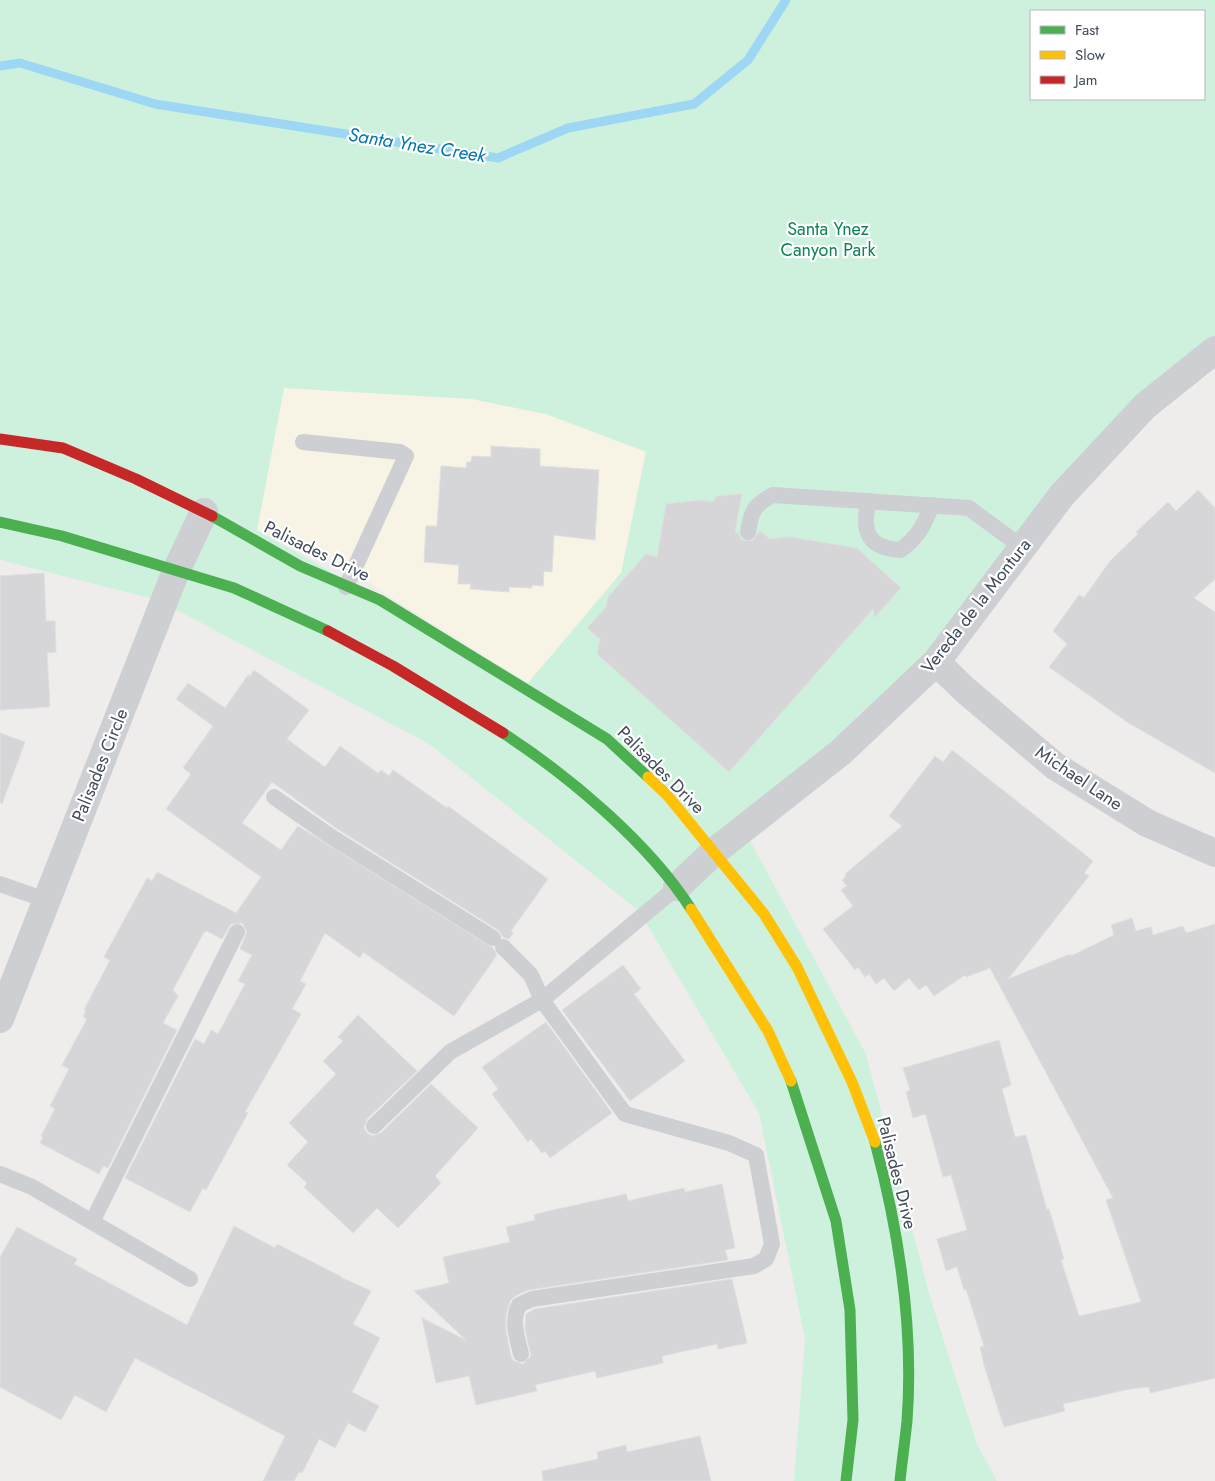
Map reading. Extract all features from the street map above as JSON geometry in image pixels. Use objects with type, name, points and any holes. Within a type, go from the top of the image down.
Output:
[{"type":"street","name":"Vereda de la Montura","points":[[677,887],[715,851],[841,752],[936,662],[1062,496],[1145,406],[1215,350]]},
{"type":"street","name":"Palisades Drive","points":[[0,439],[63,448],[136,479],[204,512],[300,566],[380,600],[607,739],[668,796],[715,851],[764,914],[797,967],[852,1082],[875,1143],[890,1206],[902,1273],[907,1346],[907,1418],[900,1481]]},
{"type":"street","name":"Palisades Circle","points":[[0,1019],[176,571],[204,512]]},
{"type":"street","points":[[0,522],[62,536],[234,588],[333,633],[393,666],[505,734],[563,777],[621,827],[677,887],[768,1032],[795,1090],[831,1204],[850,1310],[853,1420],[846,1481]]},
{"type":"street","name":"Michael Lane","points":[[936,662],[965,690],[1055,766],[1147,823],[1215,853]]},
{"type":"lane","points":[[303,442],[400,452],[406,456],[346,586]]},
{"type":"lane","points":[[748,532],[751,514],[760,501],[773,495],[969,508],[1023,548]]},
{"type":"lane","points":[[869,501],[865,517],[869,536],[884,549],[900,550],[915,540],[932,505]]},
{"type":"lane","points":[[274,797],[330,836],[498,943],[531,975],[542,1000],[625,1114],[729,1143],[756,1155],[772,1244],[766,1259],[754,1266],[532,1299],[519,1304],[514,1314],[515,1329],[522,1354]]},
{"type":"lane","points":[[0,884],[46,900]]},
{"type":"lane","points":[[374,1126],[450,1052],[542,1000],[677,887]]},
{"type":"lane","points":[[92,1222],[237,932]]},
{"type":"lane","points":[[0,1174],[32,1187],[190,1279]]},
{"type":"shaded area","points":[[284,388],[472,399],[649,436],[621,573],[528,683],[384,593],[356,573],[310,550],[257,530]]},
{"type":"green space","name":"Santa Ynez Canyon Park","points":[[0,0],[1215,0],[1215,343],[928,656],[741,824],[866,1054],[931,1300],[977,1444],[997,1481],[794,1481],[805,1339],[759,1113],[639,911],[429,744],[158,600],[0,560]],"holes":[[[284,388],[472,399],[546,414],[646,452],[621,573],[528,683],[257,530]]]},
{"type":"building","points":[[491,446],[540,449],[540,466],[599,470],[595,540],[554,535],[552,572],[544,571],[543,586],[532,585],[532,588],[509,587],[509,592],[470,589],[471,584],[458,584],[459,565],[424,562],[426,526],[437,526],[441,466],[466,468],[467,462],[471,462],[472,456],[491,457]]},
{"type":"building","points":[[1198,490],[1215,508],[1215,579],[1194,598],[1215,612],[1215,773],[1127,722],[1049,667],[1067,644],[1053,631],[1079,595],[1084,598],[1110,561],[1138,534],[1136,532],[1168,502],[1176,511]]},
{"type":"building","points":[[742,494],[735,533],[738,533],[742,540],[752,541],[760,531],[770,539],[790,537],[857,548],[901,588],[874,618],[873,609],[729,772],[597,654],[600,639],[587,628],[606,607],[608,597],[646,554],[657,557],[666,504],[700,500],[712,502],[717,496]]},
{"type":"building","points":[[44,573],[46,621],[55,621],[56,652],[47,653],[50,707],[0,710],[0,576]]},
{"type":"building","points":[[254,670],[309,710],[287,739],[325,767],[340,746],[378,773],[381,770],[389,776],[393,770],[447,808],[448,806],[548,879],[511,931],[513,933],[509,939],[503,937],[498,930],[336,828],[272,782],[242,823],[281,850],[298,826],[493,948],[497,955],[454,1016],[363,952],[360,958],[325,933],[300,981],[306,984],[292,1009],[301,1014],[245,1112],[248,1113],[206,1190],[203,1188],[190,1212],[125,1178],[195,1039],[204,1044],[211,1030],[218,1034],[245,984],[238,981],[252,955],[240,949],[247,932],[242,923],[231,924],[222,939],[207,931],[204,932],[173,990],[178,996],[163,1023],[177,1030],[108,1168],[103,1166],[99,1174],[40,1143],[43,1137],[41,1136],[55,1109],[50,1106],[69,1069],[62,1065],[87,1019],[83,1017],[86,1011],[84,1010],[110,960],[104,957],[147,878],[152,881],[157,872],[236,913],[261,877],[166,809],[191,774],[183,768],[213,726],[176,699],[188,683],[225,708],[248,675],[250,676]]},
{"type":"building","points":[[0,733],[25,742],[2,804],[0,803]]},
{"type":"building","points":[[952,750],[1093,861],[1084,873],[1089,876],[1008,979],[1070,954],[1071,956],[1114,935],[1111,925],[1132,918],[1136,931],[1151,927],[1153,935],[1183,926],[1186,933],[1215,924],[1215,1378],[1150,1393],[1149,1387],[1130,1389],[1063,1404],[1065,1411],[1004,1427],[984,1365],[980,1347],[984,1346],[966,1289],[964,1290],[957,1267],[946,1271],[937,1239],[967,1230],[951,1175],[943,1177],[926,1116],[925,1114],[913,1118],[906,1092],[910,1090],[903,1068],[999,1040],[1011,1085],[1002,1089],[1015,1137],[1026,1135],[1047,1210],[1049,1209],[1064,1259],[1061,1260],[1079,1316],[1141,1302],[1106,1200],[1113,1198],[990,968],[966,977],[965,975],[934,996],[926,985],[919,990],[909,978],[894,991],[884,978],[876,984],[869,974],[865,977],[858,967],[855,970],[823,929],[853,906],[841,890],[847,886],[842,880],[846,876],[845,874],[902,826],[889,816],[935,756],[943,762]]},
{"type":"building","points":[[623,965],[641,989],[634,994],[685,1061],[630,1101],[562,1010]]},
{"type":"building","points":[[358,1015],[417,1071],[367,1119],[364,1128],[367,1133],[372,1136],[381,1133],[431,1084],[478,1128],[435,1176],[441,1183],[398,1228],[377,1208],[353,1233],[304,1187],[307,1183],[287,1165],[308,1142],[289,1123],[336,1074],[323,1061],[343,1041],[338,1037]]},
{"type":"building","points":[[546,1022],[612,1113],[550,1158],[545,1151],[542,1153],[531,1139],[528,1142],[492,1094],[498,1089],[482,1067]]},
{"type":"building","points":[[722,1184],[735,1248],[725,1250],[728,1260],[528,1290],[515,1296],[510,1301],[506,1315],[506,1331],[511,1357],[514,1361],[523,1364],[531,1356],[525,1328],[526,1314],[535,1309],[732,1279],[747,1343],[718,1349],[717,1344],[662,1356],[663,1363],[597,1378],[595,1371],[535,1385],[537,1391],[476,1405],[469,1376],[436,1383],[422,1318],[466,1340],[414,1291],[449,1283],[443,1257],[510,1242],[506,1227],[535,1220],[534,1215],[544,1212],[626,1194],[628,1201],[684,1188],[685,1192]]},
{"type":"building","points":[[234,1226],[275,1248],[277,1244],[342,1277],[342,1279],[371,1291],[353,1324],[380,1338],[352,1392],[379,1406],[365,1432],[348,1423],[335,1448],[319,1439],[302,1473],[299,1472],[294,1481],[263,1481],[285,1436],[135,1358],[106,1412],[75,1395],[61,1420],[0,1387],[0,1257],[17,1227],[77,1259],[74,1264],[187,1325]]},
{"type":"building","points":[[700,1436],[711,1481],[543,1481],[542,1471],[598,1459],[597,1452],[626,1445],[627,1452]]},
{"type":"waterway","name":"Santa Ynez Creek","points":[[0,66],[20,63],[155,104],[498,158],[568,128],[694,104],[748,60],[786,0]]},
{"type":"traffic: fast","points":[[212,516],[300,566],[380,600],[607,739],[648,777]]},
{"type":"traffic: fast","points":[[0,522],[62,536],[234,588],[328,631]]},
{"type":"traffic: fast","points":[[503,733],[554,769],[606,812],[653,860],[674,884],[691,909]]},
{"type":"traffic: fast","points":[[791,1081],[836,1221],[850,1310],[853,1420],[846,1481]]},
{"type":"traffic: fast","points":[[875,1142],[898,1245],[906,1316],[909,1386],[900,1481]]},
{"type":"traffic: slow","points":[[648,777],[668,796],[764,914],[797,967],[852,1082],[875,1142]]},
{"type":"traffic: slow","points":[[691,909],[768,1031],[791,1081]]},
{"type":"traffic: jam","points":[[0,439],[63,448],[136,479],[212,516]]},
{"type":"traffic: jam","points":[[328,631],[393,666],[503,733]]}]
